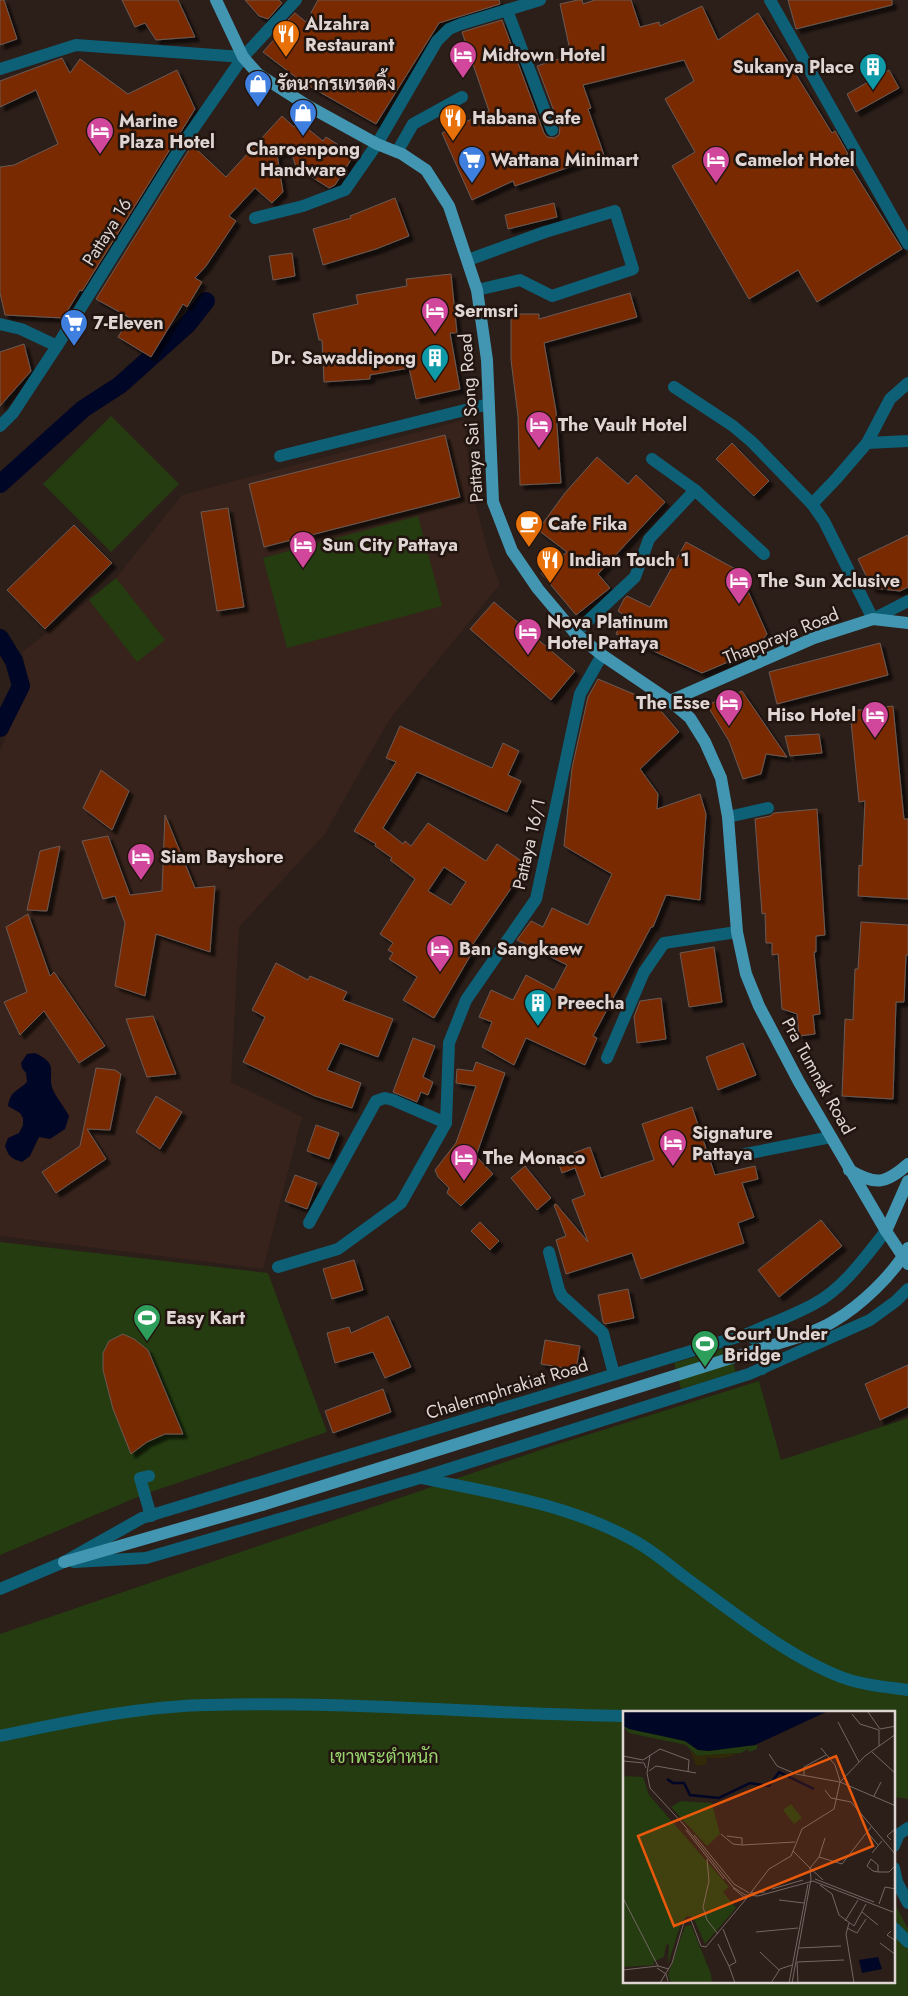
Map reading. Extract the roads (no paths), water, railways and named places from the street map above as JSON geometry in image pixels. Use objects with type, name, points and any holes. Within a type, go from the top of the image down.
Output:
[{"type":"main road","name":"Pattaya Sai Song Road","points":[[216,0],[243,57],[258,74],[308,106],[377,144],[397,152],[426,170],[438,187],[449,206],[477,290],[487,360],[493,502],[512,551],[538,589],[575,633],[602,655],[670,701],[690,718],[705,742],[721,778],[728,817]]},
{"type":"main road","name":"Thappraya Road","points":[[670,701],[814,638],[873,619],[908,623]]},
{"type":"main road","name":"Pra Tumnak Road","points":[[728,817],[737,932],[746,974],[759,1006],[799,1082],[849,1170],[908,1264]]},
{"type":"main road","points":[[849,1170],[868,1180],[878,1182],[897,1174],[908,1164]]},
{"type":"main road","name":"Chalermphrakiat Road","points":[[886,1231],[908,1181]]},
{"type":"main road","points":[[64,1562],[262,1506],[805,1335],[834,1321],[860,1302],[885,1278],[908,1248]]},
{"type":"street","name":"Pattaya 16","points":[[0,426],[13,413],[182,145],[243,57],[296,0]]},
{"type":"street","points":[[255,218],[303,206],[345,190],[377,144],[438,41],[449,29],[540,0]]},
{"type":"street","points":[[770,0],[908,244]]},
{"type":"street","points":[[507,10],[552,130]]},
{"type":"street","points":[[0,69],[76,45],[243,57]]},
{"type":"street","points":[[397,152],[413,124],[462,97]]},
{"type":"street","points":[[468,260],[545,232],[615,211],[633,269],[552,296],[520,280],[477,290]]},
{"type":"street","points":[[0,324],[21,329],[57,346]]},
{"type":"street","points":[[812,504],[867,443],[890,399],[908,383]]},
{"type":"street","points":[[674,387],[746,436],[787,476],[812,504],[824,521],[873,619],[896,605],[908,601]]},
{"type":"street","points":[[280,456],[489,404]]},
{"type":"street","points":[[867,443],[908,441]]},
{"type":"street","points":[[652,459],[695,490],[764,554]]},
{"type":"street","points":[[575,633],[635,577],[650,539],[695,490]]},
{"type":"street","name":"Pattaya 16/1","points":[[278,1266],[338,1249],[401,1203],[446,1123],[449,1043],[466,1000],[536,899],[580,694],[602,655]]},
{"type":"street","points":[[728,817],[768,808]]},
{"type":"street","points":[[607,1058],[644,972],[664,943],[737,932]]},
{"type":"street","points":[[309,1223],[376,1101],[385,1098],[393,1100],[446,1123]]},
{"type":"street","points":[[735,1156],[831,1137]]},
{"type":"street","name":"Chalermphrakiat Road","points":[[0,1589],[64,1562],[142,1518],[747,1334],[815,1304],[838,1287],[886,1231]]},
{"type":"street","points":[[549,1252],[562,1296],[603,1332],[614,1374]]},
{"type":"street","name":"Chalermphrakiat Road","points":[[64,1562],[146,1558],[420,1478],[762,1369],[870,1320],[896,1301],[908,1289]]},
{"type":"street","points":[[747,1334],[762,1346],[764,1358],[762,1369]]},
{"type":"street","points":[[149,1476],[140,1478],[151,1516]]},
{"type":"street","points":[[420,1478],[526,1499],[582,1517],[634,1541],[801,1657],[842,1678],[908,1690]]},
{"type":"street","points":[[0,1736],[62,1723],[144,1711],[208,1705],[388,1706],[623,1716]]},
{"type":"street","points":[[896,1877],[908,1903]]},
{"type":"street","points":[[896,1930],[908,1942]]},
{"type":"water","points":[[35,1053],[43,1057],[51,1066],[51,1080],[54,1092],[69,1116],[65,1129],[50,1139],[39,1137],[30,1156],[22,1162],[11,1157],[5,1146],[8,1138],[19,1133],[23,1125],[23,1118],[20,1113],[8,1106],[13,1094],[27,1082],[26,1073],[21,1063],[27,1054]]},
{"type":"waterway","points":[[0,484],[83,409],[120,385],[188,324],[206,301]]},
{"type":"waterway","points":[[0,638],[14,661],[21,686],[0,728]]},
{"type":"place","name":"Alzahra Restaurant","points":[[286,58]]},
{"type":"place","name":"Midtown Hotel","points":[[463,79]]},
{"type":"place","name":"Sukanya Place","points":[[873,91]]},
{"type":"place","name":"รัตนากรเทรดดิ้ง","points":[[258,108]]},
{"type":"place","name":"Charoenpong Handware","points":[[303,137]]},
{"type":"place","name":"Habana Cafe","points":[[453,142]]},
{"type":"place","name":"Marine Plaza Hotel","points":[[100,155]]},
{"type":"place","name":"Wattana Minimart","points":[[472,184]]},
{"type":"place","name":"Camelot Hotel","points":[[716,184]]},
{"type":"place","name":"Sermsri","points":[[435,335]]},
{"type":"place","name":"7-Eleven","points":[[74,347]]},
{"type":"place","name":"Dr. Sawaddipong","points":[[435,382]]},
{"type":"place","name":"The Vault Hotel","points":[[539,449]]},
{"type":"place","name":"Cafe Fika","points":[[529,548]]},
{"type":"place","name":"Sun City Pattaya","points":[[303,569]]},
{"type":"place","name":"Indian Touch 1","points":[[550,584]]},
{"type":"place","name":"The Sun Xclusive","points":[[739,605]]},
{"type":"place","name":"Nova Platinum Hotel Pattaya","points":[[528,656]]},
{"type":"place","name":"The Esse","points":[[729,727]]},
{"type":"place","name":"Hiso Hotel","points":[[875,739]]},
{"type":"place","name":"Siam Bayshore","points":[[141,881]]},
{"type":"place","name":"Ban Sangkaew","points":[[440,973]]},
{"type":"place","name":"Preecha","points":[[538,1027]]},
{"type":"place","name":"Signature Pattaya","points":[[673,1167]]},
{"type":"place","name":"The Monaco","points":[[464,1182]]},
{"type":"place","name":"Easy Kart","points":[[147,1342]]},
{"type":"place","name":"Court Under Bridge","points":[[705,1368]]},
{"type":"park label","name":"เขาพระตำหนัก","points":[[384,1757]]}]
